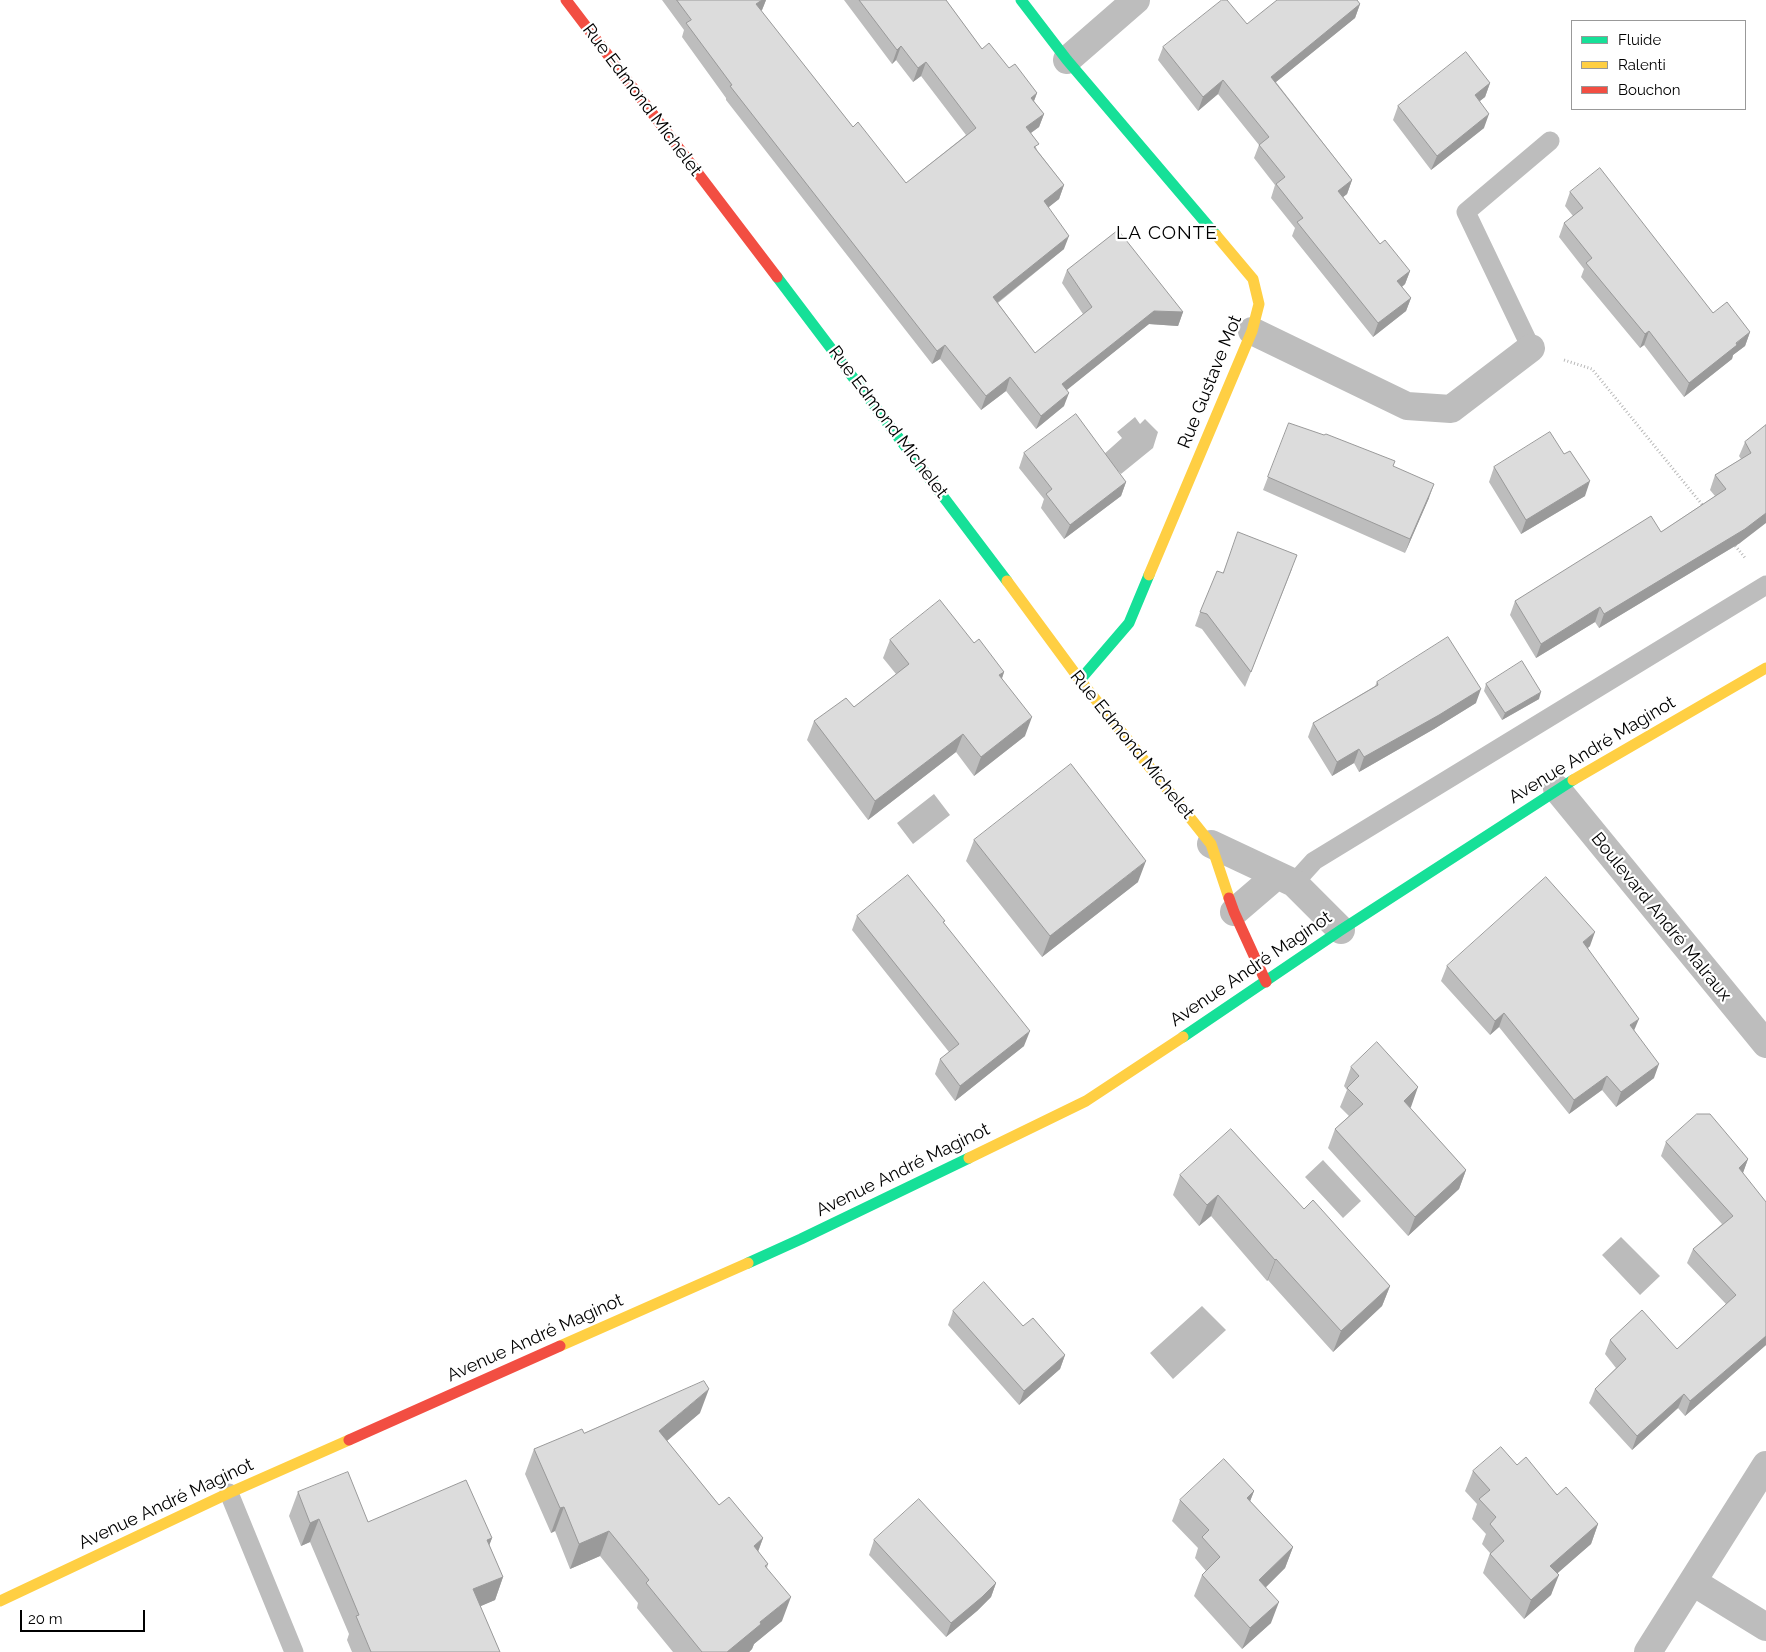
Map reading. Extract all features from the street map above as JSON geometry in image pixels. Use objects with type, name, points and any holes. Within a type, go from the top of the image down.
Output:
[{"type":"street","name":"Rue Edmond Michelet","points":[[566,0],[973,534],[1080,680],[1212,844],[1234,912],[1266,982]]},
{"type":"street","name":"Rue Gustave Mot","points":[[1021,0],[1067,60],[1253,278],[1259,304],[1252,331],[1129,623],[1080,680]]},
{"type":"street","points":[[1067,60],[1136,0]]},
{"type":"street","points":[[1252,331],[1407,406],[1451,409],[1531,348]]},
{"type":"street","name":"Avenue André Maginot","points":[[0,1601],[229,1493],[801,1239],[1086,1101],[1341,930],[1557,789],[1766,668]]},
{"type":"street","name":"Boulevard André Malraux","points":[[1557,789],[1766,1044]]},
{"type":"street","name":"Rue Edmond Michelet","points":[[1212,844],[1285,880],[1341,930]]},
{"type":"street","points":[[1234,912],[1285,880]]},
{"type":"street","points":[[1648,1652],[1766,1465]]},
{"type":"street","points":[[1693,1582],[1766,1628]]},
{"type":"lane","points":[[1531,348],[1466,212],[1550,142]]},
{"type":"lane","points":[[1285,880],[1766,585]]},
{"type":"lane","points":[[229,1493],[294,1652]]},
{"type":"path","points":[[1531,348],[1592,369],[1704,508]]},
{"type":"path","points":[[1730,538],[1748,561]]},
{"type":"shaded area","points":[[1135,417],[1140,424],[1145,419],[1158,432],[1153,448],[1121,474],[1103,455],[1122,438],[1117,432]]},
{"type":"shaded area","points":[[934,794],[950,815],[913,844],[897,823]]},
{"type":"shaded area","points":[[1323,1160],[1361,1201],[1343,1218],[1305,1177]]},
{"type":"shaded area","points":[[1621,1237],[1660,1276],[1640,1295],[1602,1255]]},
{"type":"shaded area","points":[[1202,1306],[1226,1330],[1173,1379],[1150,1353]]},
{"type":"building","points":[[677,0],[762,0],[756,4],[853,127],[858,122],[906,183],[976,128],[926,62],[918,68],[901,46],[897,50],[859,0],[946,0],[982,49],[989,43],[1009,68],[1015,64],[1037,93],[1031,98],[1044,114],[1026,127],[1039,144],[1034,147],[1064,185],[1044,201],[1069,236],[993,297],[1035,353],[1092,307],[1067,270],[1118,230],[1183,312],[1154,311],[1062,384],[1069,393],[1041,416],[1010,377],[986,396],[945,345],[937,351],[730,86],[732,85],[686,23],[691,20]]},
{"type":"building","points":[[1222,0],[1227,0],[1247,24],[1277,0],[1357,0],[1360,4],[1271,77],[1352,180],[1338,191],[1380,244],[1385,240],[1410,271],[1397,281],[1411,298],[1378,323],[1297,222],[1303,218],[1276,184],[1285,177],[1259,145],[1269,137],[1223,80],[1203,97],[1163,47]]},
{"type":"building","points":[[1466,52],[1490,83],[1475,95],[1489,114],[1437,156],[1398,106]]},
{"type":"building","points":[[1600,168],[1713,313],[1727,302],[1750,332],[1736,343],[1737,345],[1689,383],[1649,331],[1645,334],[1586,263],[1592,258],[1564,223],[1583,208],[1570,192]]},
{"type":"building","points":[[1076,414],[1126,482],[1070,525],[1046,494],[1052,489],[1024,453]]},
{"type":"building","points":[[1289,423],[1324,435],[1326,434],[1395,461],[1393,466],[1434,484],[1410,539],[1268,477]]},
{"type":"building","points":[[1766,425],[1766,513],[1745,529],[1604,614],[1600,607],[1541,644],[1515,601],[1651,516],[1661,532],[1726,489],[1715,475],[1751,453],[1745,442]]},
{"type":"building","points":[[1550,432],[1564,454],[1570,451],[1590,481],[1526,520],[1494,467]]},
{"type":"building","points":[[1238,532],[1297,555],[1251,672],[1207,614],[1200,612],[1217,571],[1223,573]]},
{"type":"building","points":[[940,600],[974,643],[979,639],[1004,672],[999,675],[1032,717],[981,757],[963,734],[875,801],[814,721],[846,698],[854,707],[909,664],[890,640]]},
{"type":"building","points":[[1448,637],[1481,689],[1364,757],[1359,749],[1337,762],[1313,723],[1378,685],[1377,682]]},
{"type":"building","points":[[1522,661],[1541,692],[1505,713],[1486,684]]},
{"type":"building","points":[[1071,764],[1146,861],[1050,936],[974,840]]},
{"type":"building","points":[[908,875],[1030,1031],[960,1086],[940,1059],[959,1044],[857,916]]},
{"type":"building","points":[[1546,877],[1595,932],[1583,942],[1639,1019],[1630,1025],[1659,1064],[1621,1092],[1607,1076],[1574,1100],[1504,1013],[1495,1021],[1447,966]]},
{"type":"building","points":[[1377,1042],[1418,1087],[1404,1101],[1466,1170],[1415,1217],[1335,1129],[1363,1104],[1347,1088],[1359,1076],[1351,1067]]},
{"type":"building","points":[[1697,1114],[1710,1114],[1748,1159],[1739,1168],[1766,1202],[1766,1336],[1690,1401],[1684,1394],[1637,1436],[1595,1389],[1626,1359],[1610,1340],[1642,1310],[1677,1349],[1736,1295],[1693,1249],[1733,1216],[1666,1142]]},
{"type":"building","points":[[1231,1129],[1304,1209],[1313,1200],[1390,1286],[1341,1331],[1218,1195],[1207,1205],[1180,1175]]},
{"type":"building","points":[[984,1282],[1023,1326],[1033,1318],[1065,1355],[1024,1391],[953,1311]]},
{"type":"building","points":[[704,1381],[709,1389],[659,1431],[719,1505],[729,1497],[763,1538],[754,1546],[768,1564],[765,1566],[791,1597],[727,1652],[702,1652],[646,1583],[649,1580],[609,1531],[579,1544],[564,1507],[560,1508],[534,1449],[582,1429],[584,1433]]},
{"type":"building","points":[[1501,1447],[1517,1465],[1526,1457],[1557,1495],[1566,1487],[1598,1524],[1550,1566],[1559,1575],[1531,1600],[1490,1554],[1504,1541],[1490,1524],[1496,1517],[1479,1499],[1490,1490],[1473,1471]]},
{"type":"building","points":[[1224,1459],[1254,1491],[1247,1498],[1293,1547],[1259,1580],[1279,1602],[1250,1628],[1202,1575],[1220,1557],[1202,1537],[1209,1530],[1180,1500]]},
{"type":"building","points":[[348,1472],[368,1522],[466,1480],[492,1538],[487,1540],[503,1577],[473,1589],[500,1652],[371,1652],[356,1616],[359,1615],[319,1519],[310,1523],[298,1492]]},
{"type":"building","points":[[919,1499],[996,1583],[951,1623],[874,1540]]},
{"type":"traffic: fast","points":[[1021,0],[1067,60],[1216,235]]},
{"type":"traffic: fast","points":[[777,277],[1007,581]]},
{"type":"traffic: fast","points":[[1080,680],[1129,623],[1149,575]]},
{"type":"traffic: fast","points":[[1183,1037],[1341,930],[1573,780]]},
{"type":"traffic: fast","points":[[748,1263],[969,1158]]},
{"type":"traffic: slow","points":[[1149,575],[1252,331],[1259,304],[1253,279],[1216,235]]},
{"type":"traffic: slow","points":[[1007,581],[1080,680],[1211,844],[1229,898]]},
{"type":"traffic: slow","points":[[1573,780],[1766,668]]},
{"type":"traffic: slow","points":[[969,1158],[1086,1101],[1183,1037]]},
{"type":"traffic: slow","points":[[560,1346],[748,1263]]},
{"type":"traffic: slow","points":[[0,1601],[229,1493],[349,1440]]},
{"type":"traffic: jam","points":[[566,0],[777,277]]},
{"type":"traffic: jam","points":[[1229,898],[1266,982]]},
{"type":"traffic: jam","points":[[349,1440],[560,1346]]},
{"type":"district","name":"LA CONTE","points":[[1167,233]]}]
